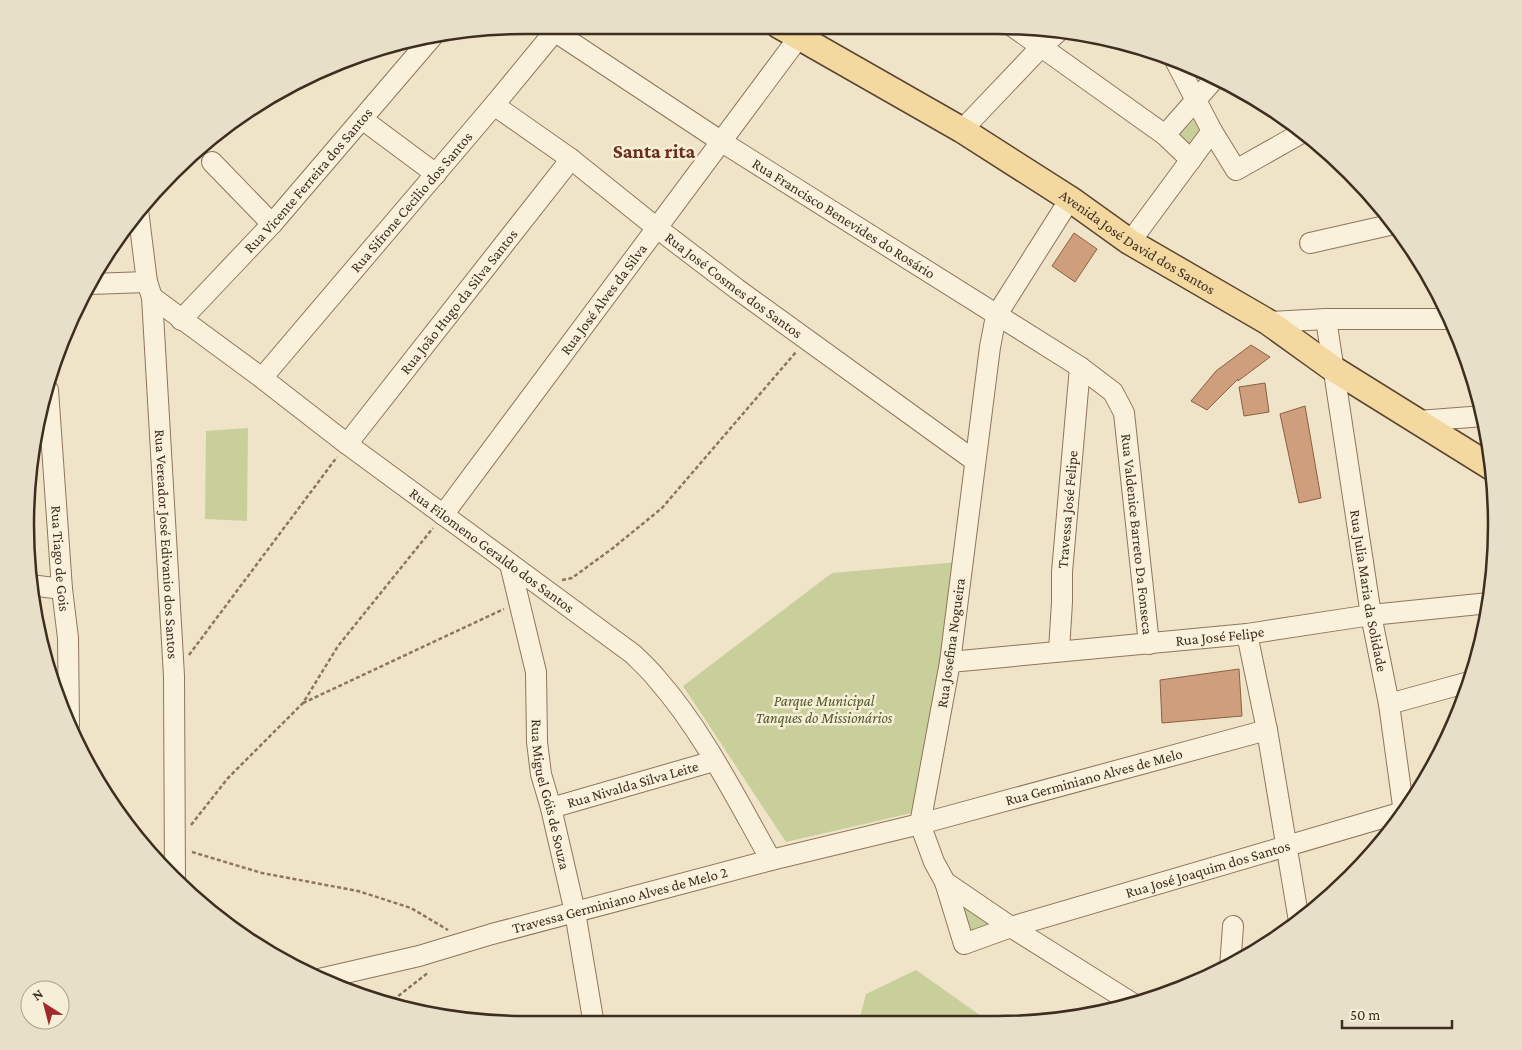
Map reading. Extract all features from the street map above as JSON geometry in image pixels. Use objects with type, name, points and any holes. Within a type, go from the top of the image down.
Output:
[{"type":"main road","name":"Avenida José David dos Santos","points":[[794,34],[962,130],[1070,199],[1130,242],[1268,322],[1332,368],[1484,463]]},
{"type":"street","name":"Rua Sifrone Cecilio dos Santos","points":[[262,378],[494,105],[548,34]]},
{"type":"street","name":"Rua Francisco Benevides do Rosário","points":[[563,34],[722,142],[996,316],[1080,367],[1114,392],[1124,413],[1125,424]]},
{"type":"street","points":[[1024,35],[1165,135],[1191,160]]},
{"type":"street","name":"Rua José Alves da Silva","points":[[443,515],[799,37]]},
{"type":"street","points":[[962,130],[1052,37]]},
{"type":"street","name":"Rua Vicente Ferreira dos Santos","points":[[181,320],[272,224],[426,44]]},
{"type":"street","points":[[1180,69],[1212,131],[1236,170],[1296,135]]},
{"type":"street","points":[[1165,135],[1211,83]]},
{"type":"street","name":"Rua José Cosmes dos Santos","points":[[494,105],[571,159],[657,228],[806,340],[976,461]]},
{"type":"street","points":[[362,119],[436,174]]},
{"type":"street","points":[[1130,242],[1212,131]]},
{"type":"street","name":"Rua João Hugo da Silva Santos","points":[[347,444],[571,159]]},
{"type":"street","points":[[212,162],[272,224]]},
{"type":"street","name":"Rua Josefina Nogueira","points":[[920,824],[950,662],[990,347],[996,316],[1070,199]]},
{"type":"street","name":"Rua Vereador José Edivanio dos Santos","points":[[139,221],[149,290],[174,676],[175,869]]},
{"type":"street","points":[[1310,242],[1387,226]]},
{"type":"street","points":[[97,285],[149,290]]},
{"type":"street","name":"Rua Filomeno Geraldo dos Santos","points":[[149,290],[181,320],[633,654],[657,678],[679,706],[714,761],[771,860]]},
{"type":"street","points":[[1268,322],[1326,319],[1443,319]]},
{"type":"street","name":"Rua Julia Maria da Solidade","points":[[1326,319],[1332,368],[1372,615],[1389,704],[1403,800]]},
{"type":"street","name":"Travessa José Felipe","points":[[1059,651],[1062,572],[1080,367]]},
{"type":"street","name":"Rua Tiago de Gois","points":[[49,404],[62,589],[68,638],[69,707]]},
{"type":"street","points":[[1418,421],[1476,417]]},
{"type":"street","name":"Rua Valdenice Barreto Da Fonseca","points":[[1125,424],[1149,644]]},
{"type":"street","name":"Rua Miguel Góis de Souza","points":[[510,564],[536,672],[538,754],[541,774],[551,808],[575,912],[592,1016]]},
{"type":"street","points":[[38,586],[62,589]]},
{"type":"street","name":"Rua José Felipe","points":[[950,662],[1248,634],[1372,615],[1482,604]]},
{"type":"street","points":[[1248,634],[1267,730],[1298,914]]},
{"type":"street","points":[[1389,704],[1462,684]]},
{"type":"street","name":"Rua Germiniano Alves de Melo","points":[[920,824],[1267,730]]},
{"type":"street","name":"Rua Nivalda Silva Leite","points":[[551,808],[714,761]]},
{"type":"street","name":"Rua José Joaquim dos Santos","points":[[945,882],[964,944],[1011,927],[1393,815]]},
{"type":"street","points":[[920,824],[934,862],[945,882],[1011,927],[1126,999]]},
{"type":"street","name":"Travessa Germiniano Alves de Melo 2","points":[[331,976],[419,956],[492,934],[771,860],[920,824]]},
{"type":"street","points":[[1231,957],[1233,926]]},
{"type":"path","points":[[541,586],[572,578],[662,508],[806,340]]},
{"type":"path","points":[[174,676],[347,444]]},
{"type":"path","points":[[191,825],[228,778],[304,703],[338,646],[443,515]]},
{"type":"path","points":[[304,703],[519,602]]},
{"type":"path","points":[[177,871],[190,852],[262,873],[358,891],[411,908],[452,933]]},
{"type":"green space","points":[[1197,116],[1205,135],[1193,152],[1177,138]]},
{"type":"green space","points":[[248,428],[247,521],[205,519],[206,431]]},
{"type":"green space","name":"Parque Municipal Tanques do Missionários","points":[[958,562],[912,813],[786,842],[683,686],[832,573]]},
{"type":"green space","points":[[957,898],[1001,923],[969,934]]},
{"type":"green space","points":[[916,970],[981,1016],[860,1016],[866,994]]},
{"type":"building","points":[[1074,233],[1097,249],[1075,282],[1052,266]]},
{"type":"building","points":[[1251,345],[1270,357],[1238,381],[1238,379],[1207,410],[1191,401],[1216,371]]},
{"type":"building","points":[[1265,383],[1269,412],[1244,416],[1239,387]]},
{"type":"building","points":[[1305,406],[1321,498],[1299,503],[1280,414]]},
{"type":"building","points":[[1239,669],[1242,716],[1162,723],[1160,680]]},
{"type":"district","name":"Santa rita","points":[[654,151]]}]
